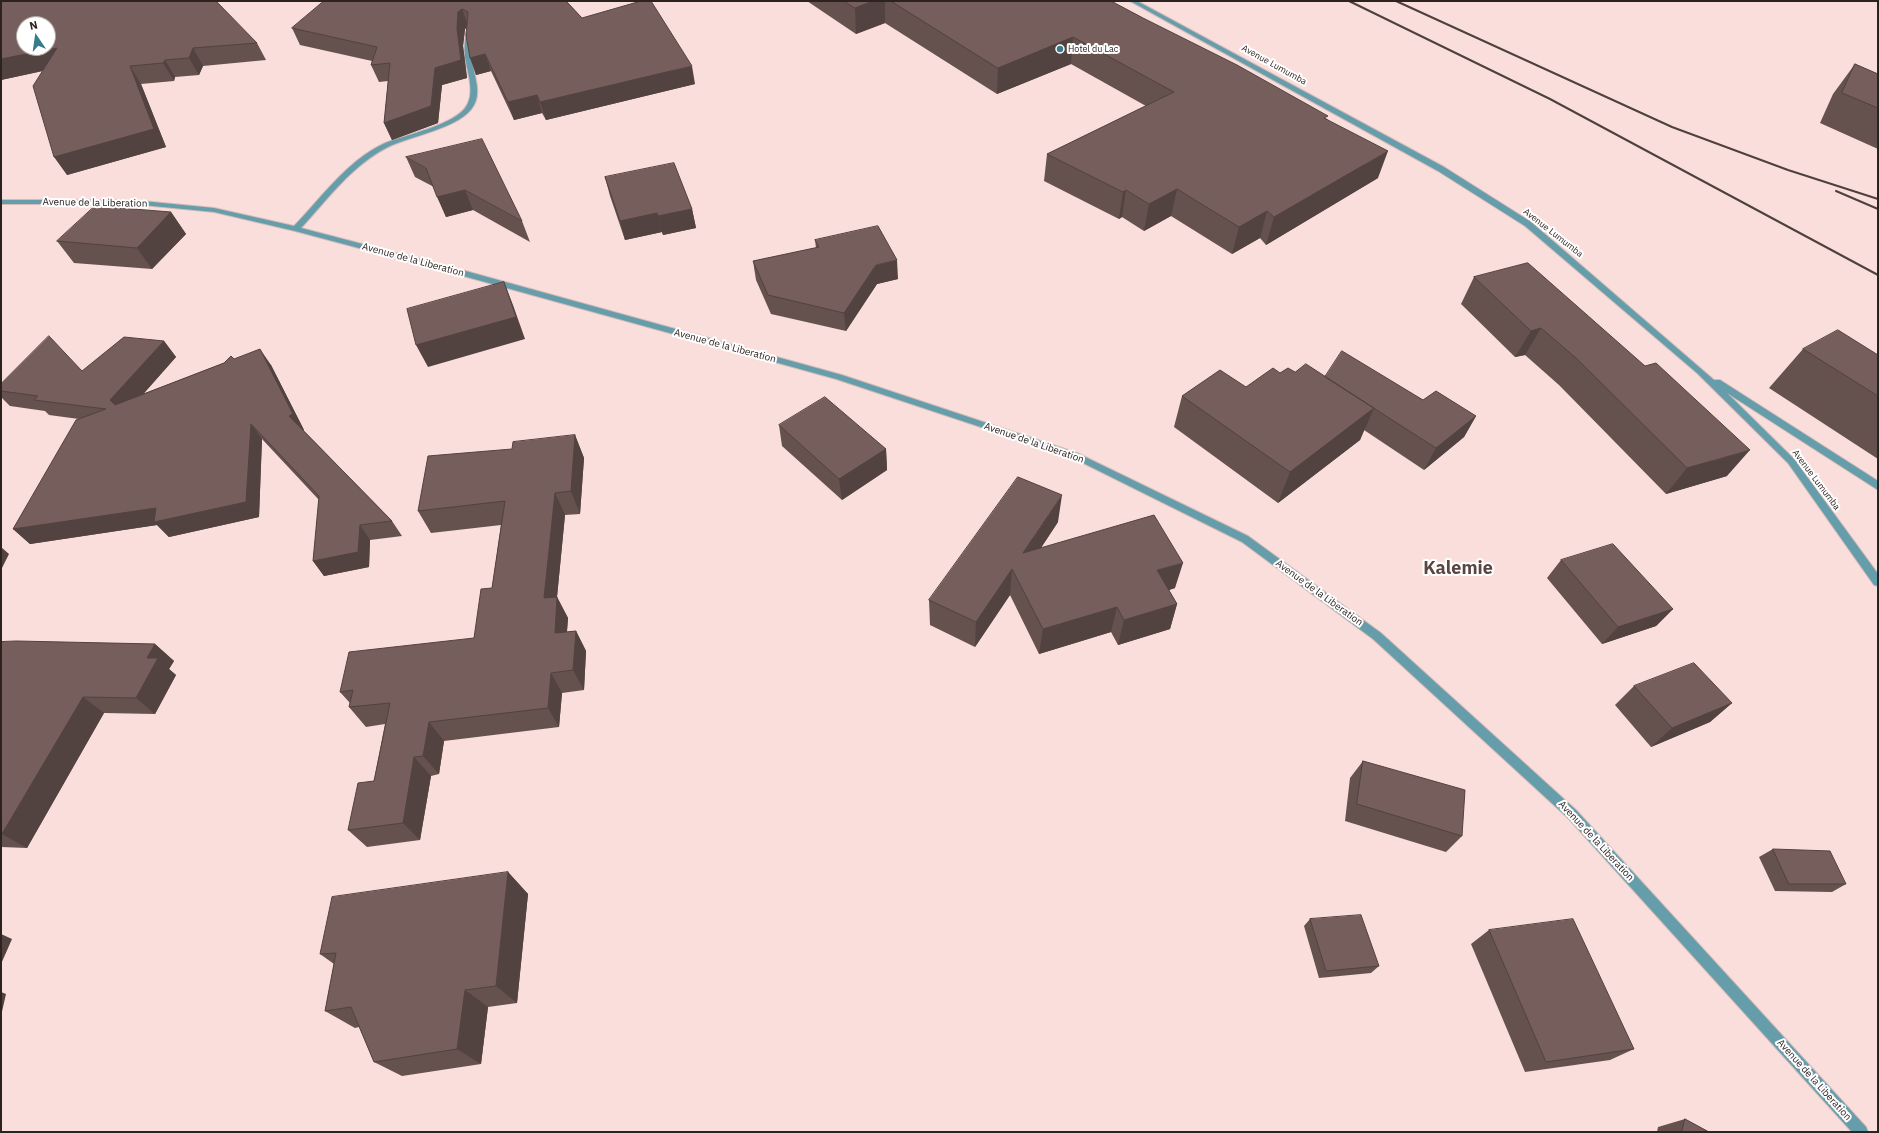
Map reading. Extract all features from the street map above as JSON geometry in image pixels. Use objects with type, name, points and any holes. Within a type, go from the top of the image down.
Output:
[{"type":"street","name":"Avenue Lumumba","points":[[1133,1],[1441,169],[1528,224],[1700,371],[1791,461],[1878,582]]},
{"type":"street","points":[[296,228],[317,208],[344,176],[364,159],[386,146],[460,116],[471,107],[474,97],[468,56],[469,29]]},
{"type":"street","name":"Avenue de la Liberation","points":[[1,202],[132,202],[214,210],[296,228],[839,377],[1074,455],[1245,539],[1377,636],[1572,814],[1861,1132]]},
{"type":"street","points":[[1700,371],[1878,486]]},
{"type":"building","points":[[1,1],[216,1],[257,43],[193,48],[189,58],[165,60],[163,63],[130,66],[154,129],[54,157],[33,86],[52,56],[56,56],[56,16],[16,16],[16,56],[1,59]]},
{"type":"building","points":[[324,1],[566,1],[582,18],[641,1],[651,1],[692,66],[540,102],[537,95],[508,102],[485,54],[470,58],[466,35],[468,12],[462,9],[458,12],[457,29],[461,60],[435,68],[431,106],[384,123],[390,63],[371,65],[377,47],[292,28]]},
{"type":"building","points":[[844,1],[873,1],[855,8]]},
{"type":"building","points":[[891,1],[1111,1],[1237,65],[1328,116],[1324,118],[1388,151],[1274,217],[1267,211],[1239,227],[1177,189],[1149,204],[1126,190],[1123,192],[1047,154],[1174,92],[1073,37],[998,68]]},
{"type":"building","points":[[1855,64],[1878,74],[1878,108],[1842,93]]},
{"type":"building","points":[[482,139],[522,221],[465,190],[437,197],[426,168],[406,157]]},
{"type":"building","points":[[674,163],[692,209],[658,216],[657,213],[620,221],[605,177]]},
{"type":"building","points":[[95,206],[171,212],[137,248],[57,241]]},
{"type":"building","points":[[878,226],[897,260],[876,265],[844,313],[768,295],[753,261],[819,247],[815,240]]},
{"type":"building","points":[[1528,263],[1645,366],[1656,363],[1750,450],[1687,468],[1576,358],[1541,328],[1531,331],[1474,277]]},
{"type":"building","points":[[504,282],[516,317],[416,345],[407,309]]},
{"type":"building","points":[[1838,330],[1878,355],[1878,396],[1803,349]]},
{"type":"building","points":[[49,336],[82,371],[124,337],[164,341],[110,400],[115,405],[224,363],[231,356],[234,359],[260,349],[293,414],[289,416],[392,521],[360,525],[358,552],[313,561],[319,496],[251,424],[246,502],[154,522],[156,508],[13,529],[76,420],[106,409],[34,400],[38,396],[1,391],[1,384]]},
{"type":"building","points":[[1342,351],[1423,400],[1436,391],[1476,416],[1436,448],[1325,377]]},
{"type":"building","points":[[1306,364],[1374,408],[1290,472],[1182,396],[1220,370],[1246,387],[1273,368],[1280,373],[1288,368],[1295,372]]},
{"type":"building","points":[[825,397],[886,449],[839,479],[779,425]]},
{"type":"building","points":[[575,435],[571,491],[555,493],[544,598],[557,597],[555,633],[576,631],[573,670],[551,673],[548,708],[429,722],[423,756],[414,757],[403,823],[348,830],[358,783],[374,781],[390,703],[349,707],[353,690],[340,692],[349,652],[474,638],[481,589],[492,588],[505,501],[418,511],[428,456],[512,449],[513,442]]},
{"type":"building","points":[[1018,477],[1062,495],[1023,553],[1154,515],[1183,563],[1157,570],[1177,604],[1124,620],[1117,607],[1043,629],[1012,569],[976,622],[929,600]]},
{"type":"building","points":[[1613,544],[1673,609],[1618,627],[1561,560]]},
{"type":"building","points":[[1,642],[155,644],[147,658],[158,658],[136,698],[83,697],[1,834]]},
{"type":"building","points":[[1694,663],[1732,703],[1672,728],[1634,686]]},
{"type":"building","points":[[1363,761],[1465,790],[1462,836],[1357,804]]},
{"type":"building","points":[[1773,849],[1830,851],[1846,884],[1789,884]]},
{"type":"building","points":[[508,872],[496,986],[465,990],[457,1049],[374,1062],[351,1007],[325,1011],[336,953],[320,954],[332,897]]},
{"type":"building","points":[[1361,915],[1379,966],[1326,971],[1310,919]]},
{"type":"building","points":[[1573,919],[1634,1049],[1546,1062],[1489,930]]},
{"type":"building","points":[[1685,1119],[1709,1132],[1682,1132]]},
{"type":"railway","points":[[1349,1],[1550,99],[1878,275]]},
{"type":"railway","points":[[1396,1],[1672,127],[1788,170],[1878,199]]},
{"type":"railway","points":[[1836,191],[1878,209]]},
{"type":"place","name":"Hotel du Lac","points":[[1060,49]]},
{"type":"district","name":"Kalemie","points":[[1458,569]]}]
